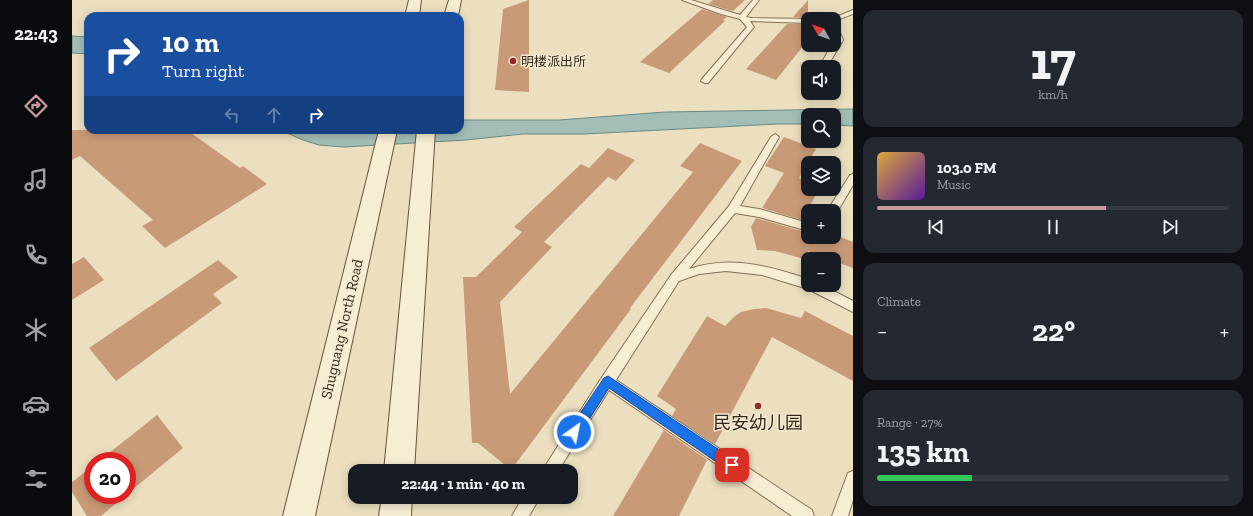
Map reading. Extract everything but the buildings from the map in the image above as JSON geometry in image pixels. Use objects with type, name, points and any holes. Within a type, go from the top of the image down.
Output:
[{"type":"main road","points":[[413,12],[415,0]]},
{"type":"main road","points":[[452,12],[455,0]]},
{"type":"main road","points":[[400,464],[426,134]]},
{"type":"main road","name":"Shuguang North Road","points":[[299,516],[387,136]]},
{"type":"main road","points":[[396,516],[397,504]]},
{"type":"lane","points":[[685,0],[752,20],[801,21]]},
{"type":"lane","points":[[742,18],[756,0]]},
{"type":"lane","points":[[841,16],[853,12]]},
{"type":"lane","points":[[705,81],[751,27],[742,18]]},
{"type":"lane","points":[[554,464],[675,278],[733,209],[775,137]]},
{"type":"lane","points":[[836,204],[853,177]]},
{"type":"lane","points":[[733,209],[758,213],[801,225]]},
{"type":"lane","points":[[675,278],[714,267],[751,268],[780,274],[801,282]]},
{"type":"lane","points":[[825,292],[853,307]]},
{"type":"lane","points":[[608,381],[806,516]]},
{"type":"lane","points":[[840,516],[853,478]]},
{"type":"lane","points":[[520,516],[528,504]]},
{"type":"water","points":[[72,36],[84,37],[84,54],[72,53]]},
{"type":"water","points":[[841,109],[853,109],[853,126],[841,125]]},
{"type":"water","points":[[801,110],[801,124],[584,134],[523,134],[466,140],[344,147],[319,145],[289,134],[464,134],[464,120],[559,120],[665,112]]},
{"type":"place","name":"明楼派出所","points":[[513,61]]},
{"type":"place","name":"民安幼儿园","points":[[758,406]]},
{"type":"route","points":[[574,432],[608,381],[732,465]]}]
